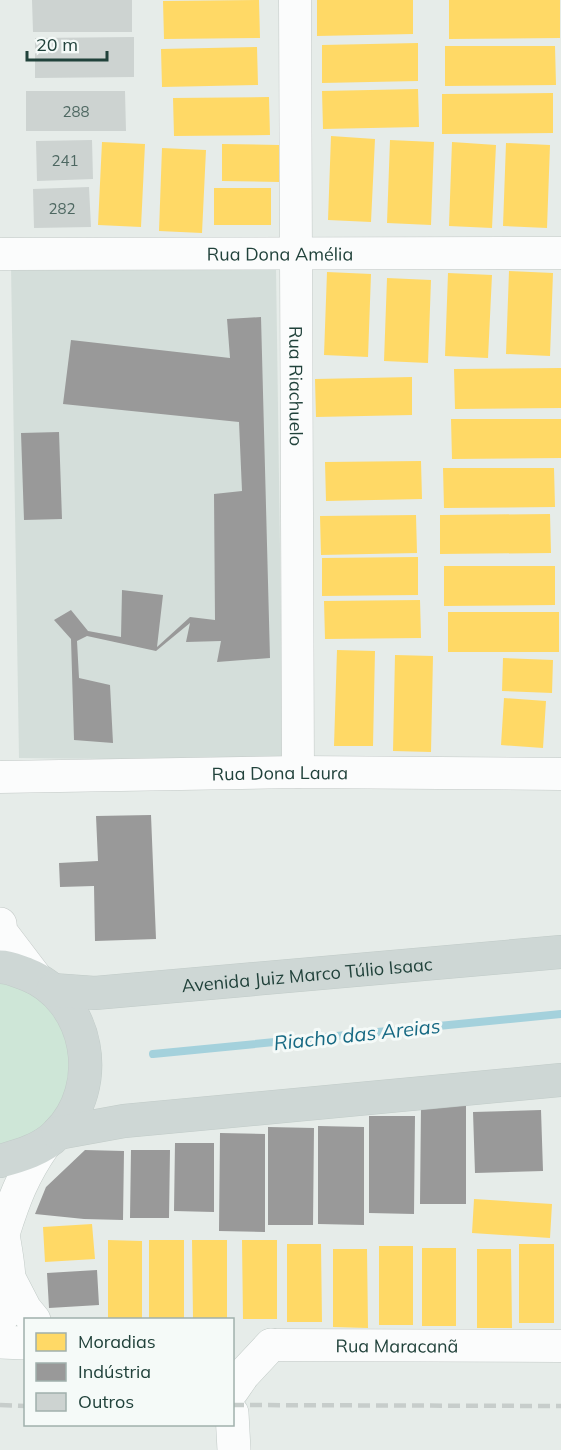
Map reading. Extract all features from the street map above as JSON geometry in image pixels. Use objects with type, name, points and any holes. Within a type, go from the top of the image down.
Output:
[{"type":"main road","points":[[0,924],[2,932],[45,984],[66,1004],[76,1019],[86,1048],[86,1079],[76,1109],[31,1163],[18,1188],[2,1231],[9,1278],[5,1312],[0,1320]]},
{"type":"main road","name":"Avenida Juiz Marco Túlio Isaac","points":[[45,984],[95,993],[561,952]]},
{"type":"main road","points":[[0,967],[8,967],[45,984]]},
{"type":"main road","points":[[0,1161],[51,1139],[124,1121],[561,1080]]},
{"type":"main road","points":[[9,1278],[24,1309],[32,1318]]},
{"type":"main road","points":[[0,1342],[24,1343]]},
{"type":"main road","name":"Rua Maracanã","points":[[234,1346],[271,1346]]},
{"type":"main road","points":[[234,1388],[243,1375],[271,1346]]},
{"type":"main road","points":[[233,1426],[234,1450]]},
{"type":"street","name":"Rua Riachuelo","points":[[295,0],[298,772]]},
{"type":"street","name":"Rua Dona Amélia","points":[[0,254],[561,253]]},
{"type":"street","name":"Rua Dona Laura","points":[[0,777],[298,772],[561,774]]},
{"type":"street","name":"Rua Maracanã","points":[[271,1346],[561,1346]]},
{"type":"shaded area","points":[[11,266],[276,267],[283,761],[19,758]]},
{"type":"green space","points":[[0,982],[25,988],[47,1003],[72,1049],[64,1102],[48,1123],[25,1138],[0,1145]]},
{"type":"building: Moradias","points":[[259,0],[260,38],[164,39],[163,1]]},
{"type":"building: Moradias","points":[[317,0],[413,0],[413,34],[317,36]]},
{"type":"building: Moradias","points":[[449,0],[560,0],[560,38],[449,39]]},
{"type":"building: Moradias","points":[[418,43],[418,81],[322,83],[322,45]]},
{"type":"building: Moradias","points":[[445,46],[555,46],[556,85],[445,86]]},
{"type":"building: Moradias","points":[[257,47],[258,85],[162,87],[161,49]]},
{"type":"building: Moradias","points":[[418,89],[419,127],[323,129],[322,91]]},
{"type":"building: Moradias","points":[[553,93],[553,133],[442,134],[442,94]]},
{"type":"building: Moradias","points":[[269,97],[270,135],[174,136],[173,98]]},
{"type":"building: Moradias","points":[[331,136],[375,139],[371,222],[328,220]]},
{"type":"building: Moradias","points":[[390,140],[434,142],[431,225],[387,223]]},
{"type":"building: Moradias","points":[[102,142],[145,144],[141,227],[98,225]]},
{"type":"building: Moradias","points":[[452,142],[496,145],[492,228],[449,226]]},
{"type":"building: Moradias","points":[[506,143],[550,145],[547,228],[503,226]]},
{"type":"building: Moradias","points":[[222,144],[279,145],[279,182],[222,181]]},
{"type":"building: Moradias","points":[[162,148],[206,150],[202,233],[159,231]]},
{"type":"building: Moradias","points":[[214,188],[271,188],[271,225],[214,225]]},
{"type":"building: Moradias","points":[[509,271],[553,273],[550,356],[506,354]]},
{"type":"building: Moradias","points":[[327,272],[371,274],[368,357],[324,355]]},
{"type":"building: Moradias","points":[[448,273],[492,275],[488,358],[445,356]]},
{"type":"building: Moradias","points":[[387,278],[431,280],[428,363],[384,361]]},
{"type":"building: Moradias","points":[[561,368],[561,408],[455,409],[454,369]]},
{"type":"building: Moradias","points":[[412,377],[412,415],[316,417],[315,379]]},
{"type":"building: Moradias","points":[[451,419],[561,419],[561,458],[452,459]]},
{"type":"building: Moradias","points":[[421,461],[422,499],[326,501],[325,462]]},
{"type":"building: Moradias","points":[[443,468],[554,468],[555,507],[444,508]]},
{"type":"building: Moradias","points":[[550,514],[551,553],[440,554],[440,515]]},
{"type":"building: Moradias","points":[[416,515],[417,553],[321,555],[320,516]]},
{"type":"building: Moradias","points":[[418,557],[418,595],[322,596],[322,558]]},
{"type":"building: Moradias","points":[[444,566],[555,566],[555,605],[444,606]]},
{"type":"building: Moradias","points":[[420,600],[421,638],[325,639],[324,601]]},
{"type":"building: Moradias","points":[[448,612],[559,612],[559,652],[448,652]]},
{"type":"building: Moradias","points":[[337,650],[375,651],[373,746],[334,746]]},
{"type":"building: Moradias","points":[[395,655],[433,656],[431,752],[393,751]]},
{"type":"building: Moradias","points":[[503,658],[553,660],[552,693],[502,691]]},
{"type":"building: Moradias","points":[[504,698],[546,701],[543,748],[501,745]]},
{"type":"building: Moradias","points":[[474,1199],[552,1204],[550,1238],[472,1233]]},
{"type":"building: Moradias","points":[[92,1224],[95,1259],[45,1262],[43,1227]]},
{"type":"building: Moradias","points":[[108,1240],[142,1241],[142,1318],[108,1318]]},
{"type":"building: Moradias","points":[[149,1240],[184,1240],[184,1318],[149,1318]]},
{"type":"building: Moradias","points":[[192,1240],[227,1240],[227,1318],[193,1318]]},
{"type":"building: Moradias","points":[[242,1240],[277,1240],[277,1319],[243,1319]]},
{"type":"building: Moradias","points":[[287,1244],[321,1244],[322,1322],[287,1322]]},
{"type":"building: Moradias","points":[[519,1244],[554,1244],[554,1323],[519,1323]]},
{"type":"building: Moradias","points":[[379,1246],[413,1246],[413,1325],[379,1325]]},
{"type":"building: Moradias","points":[[422,1248],[456,1248],[456,1326],[422,1326]]},
{"type":"building: Moradias","points":[[333,1249],[367,1249],[368,1328],[333,1327]]},
{"type":"building: Moradias","points":[[477,1249],[511,1249],[512,1328],[477,1328]]},
{"type":"building: Indústria","points":[[261,317],[270,658],[217,662],[221,641],[186,642],[190,623],[156,651],[87,636],[77,641],[79,678],[110,685],[113,743],[74,740],[71,639],[54,620],[71,610],[88,631],[121,637],[122,590],[163,595],[157,647],[190,617],[215,620],[214,494],[242,491],[239,422],[63,404],[71,340],[230,358],[227,319]]},
{"type":"building: Indústria","points":[[59,432],[62,519],[24,520],[21,433]]},
{"type":"building: Indústria","points":[[151,815],[156,939],[95,941],[94,886],[60,887],[59,863],[98,861],[96,816]]},
{"type":"building: Indústria","points":[[421,1106],[466,1106],[466,1204],[420,1204]]},
{"type":"building: Indústria","points":[[541,1110],[543,1171],[475,1173],[473,1112]]},
{"type":"building: Indústria","points":[[369,1116],[415,1116],[414,1214],[369,1213]]},
{"type":"building: Indústria","points":[[318,1126],[364,1127],[364,1225],[318,1224]]},
{"type":"building: Indústria","points":[[268,1127],[314,1128],[313,1225],[268,1225]]},
{"type":"building: Indústria","points":[[220,1133],[265,1134],[265,1232],[219,1231]]},
{"type":"building: Indústria","points":[[175,1143],[214,1143],[214,1212],[174,1211]]},
{"type":"building: Indústria","points":[[85,1150],[124,1151],[123,1220],[35,1214],[46,1187]]},
{"type":"building: Indústria","points":[[131,1150],[170,1150],[169,1218],[130,1218]]},
{"type":"building: Indústria","points":[[97,1270],[99,1305],[49,1308],[47,1273]]},
{"type":"building: Outros","points":[[32,0],[132,0],[132,32],[33,32]]},
{"type":"building: Outros","points":[[134,37],[134,77],[35,78],[35,38]]},
{"type":"building: Outros","points":[[26,91],[125,91],[126,131],[26,131]]},
{"type":"building: Outros","points":[[92,140],[93,179],[37,181],[36,141]]},
{"type":"building: Outros","points":[[89,187],[91,227],[34,228],[33,189]]},
{"type":"waterway","name":"Riacho das Areias","points":[[153,1054],[561,1014]]},
{"type":"railway","points":[[0,1405],[24,1406]]},
{"type":"railway","points":[[234,1405],[561,1406]]}]
